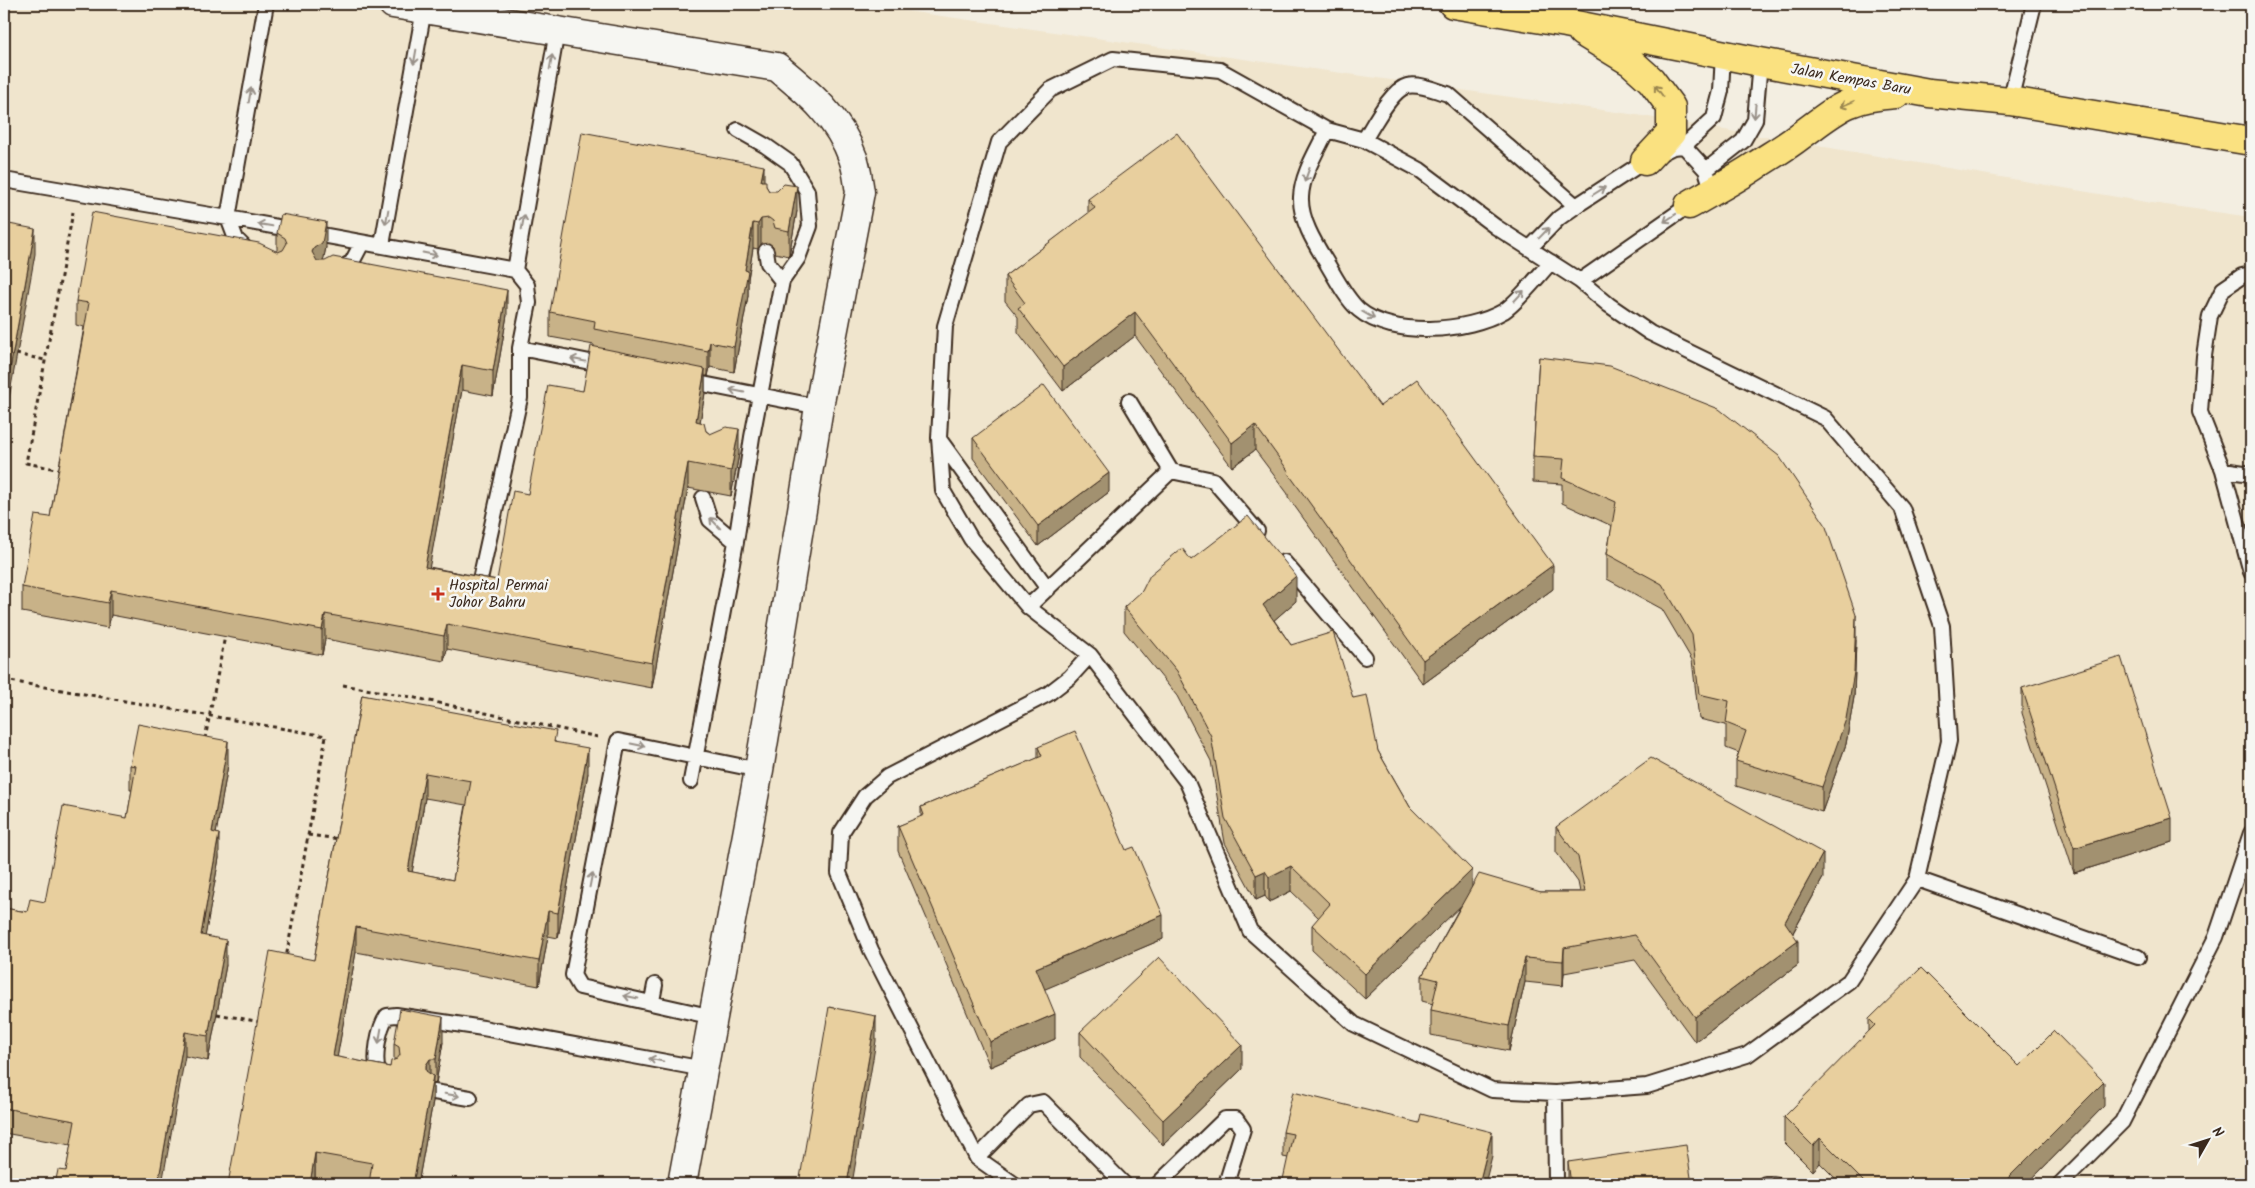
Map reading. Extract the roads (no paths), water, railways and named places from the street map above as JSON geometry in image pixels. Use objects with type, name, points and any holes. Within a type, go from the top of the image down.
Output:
[{"type":"main road","name":"Jalan Kempas Baru","points":[[1453,4],[1566,23],[1760,62],[1930,93],[2010,101],[2251,141]]},
{"type":"main road","points":[[1566,23],[1631,62],[1651,80],[1671,107],[1671,133],[1645,161]]},
{"type":"main road","points":[[1689,204],[1750,169],[1800,137],[1831,112],[1849,103],[1872,96],[1930,93]]},
{"type":"street","points":[[393,4],[777,67],[815,98],[834,122],[853,158],[860,192],[819,407],[759,770],[682,1184]]},
{"type":"lane","points":[[261,260],[236,239],[228,218],[266,4]]},
{"type":"lane","points":[[2010,101],[2034,4]]},
{"type":"lane","points":[[382,245],[424,9]]},
{"type":"lane","points":[[515,270],[557,31]]},
{"type":"lane","points":[[1530,248],[1559,218],[1645,161],[1673,147],[1684,146],[1714,118],[1721,91],[1723,54]]},
{"type":"lane","points":[[1113,59],[1220,70],[1327,130],[1364,140],[1420,170],[1496,227],[1580,281],[1609,305],[1650,333],[1825,418],[1902,508],[1942,626],[1949,741],[1917,878],[1849,981],[1746,1055],[1647,1086],[1555,1093],[1492,1090],[1354,1024],[1250,931],[1188,782],[1090,656],[1028,607],[971,539],[943,490],[939,438],[945,326],[999,142],[1050,90],[1113,59]]},
{"type":"lane","points":[[1706,170],[1743,141],[1754,120],[1760,62]]},
{"type":"lane","points":[[1364,140],[1396,92],[1407,86],[1425,87],[1448,94],[1576,206]]},
{"type":"lane","points":[[691,781],[736,542],[752,437],[782,281],[798,258],[810,226],[807,191],[790,164],[766,146],[738,130]]},
{"type":"lane","points":[[1327,130],[1305,177],[1301,197],[1304,218],[1319,250],[1358,310],[1379,322],[1400,328],[1443,328],[1472,324],[1506,310],[1551,262]]},
{"type":"lane","points":[[1580,281],[1689,204],[1710,183],[1706,170],[1684,146]]},
{"type":"lane","points":[[4,180],[382,245],[515,270],[527,285],[529,303],[520,348],[520,398],[478,589]]},
{"type":"lane","points":[[789,190],[801,180]]},
{"type":"lane","points":[[321,278],[352,262],[362,243]]},
{"type":"lane","points":[[766,251],[768,263],[782,281]]},
{"type":"lane","points":[[2251,274],[2242,276],[2223,289],[2210,316],[2204,356],[2200,412],[2223,470],[2251,572]]},
{"type":"lane","points":[[520,348],[616,367]]},
{"type":"lane","points":[[674,379],[819,407]]},
{"type":"lane","points":[[1128,401],[1171,471],[1213,480],[1264,539]]},
{"type":"lane","points":[[734,441],[752,437]]},
{"type":"lane","points":[[939,438],[1048,589]]},
{"type":"lane","points":[[2223,470],[2251,474]]},
{"type":"lane","points":[[1028,607],[1171,471]]},
{"type":"lane","points":[[703,498],[710,520],[736,542]]},
{"type":"lane","points":[[1276,554],[1365,657]]},
{"type":"lane","points":[[1014,1184],[977,1158],[871,950],[839,873],[841,833],[865,796],[888,777],[1048,694],[1070,677],[1090,656]]},
{"type":"lane","points":[[713,1017],[652,1001],[580,987],[573,975],[618,741],[759,770]]},
{"type":"lane","points":[[2060,1184],[2122,1122],[2216,936],[2251,833]]},
{"type":"lane","points":[[1917,878],[2138,957]]},
{"type":"lane","points":[[652,1001],[655,985]]},
{"type":"lane","points":[[392,1078],[378,1072],[376,1063],[383,1022],[387,1016],[396,1015],[492,1029],[704,1069]]},
{"type":"lane","points":[[434,1092],[470,1098]]},
{"type":"lane","points":[[1555,1093],[1556,1184]]},
{"type":"lane","points":[[977,1158],[1028,1105],[1043,1102],[1124,1184]]},
{"type":"lane","points":[[1158,1184],[1225,1119],[1236,1119],[1243,1129],[1226,1184]]},
{"type":"lane","points":[[1765,1184],[1774,1184]]},
{"type":"place","name":"Hospital Permai Johor Bahru","points":[[438,594]]}]
